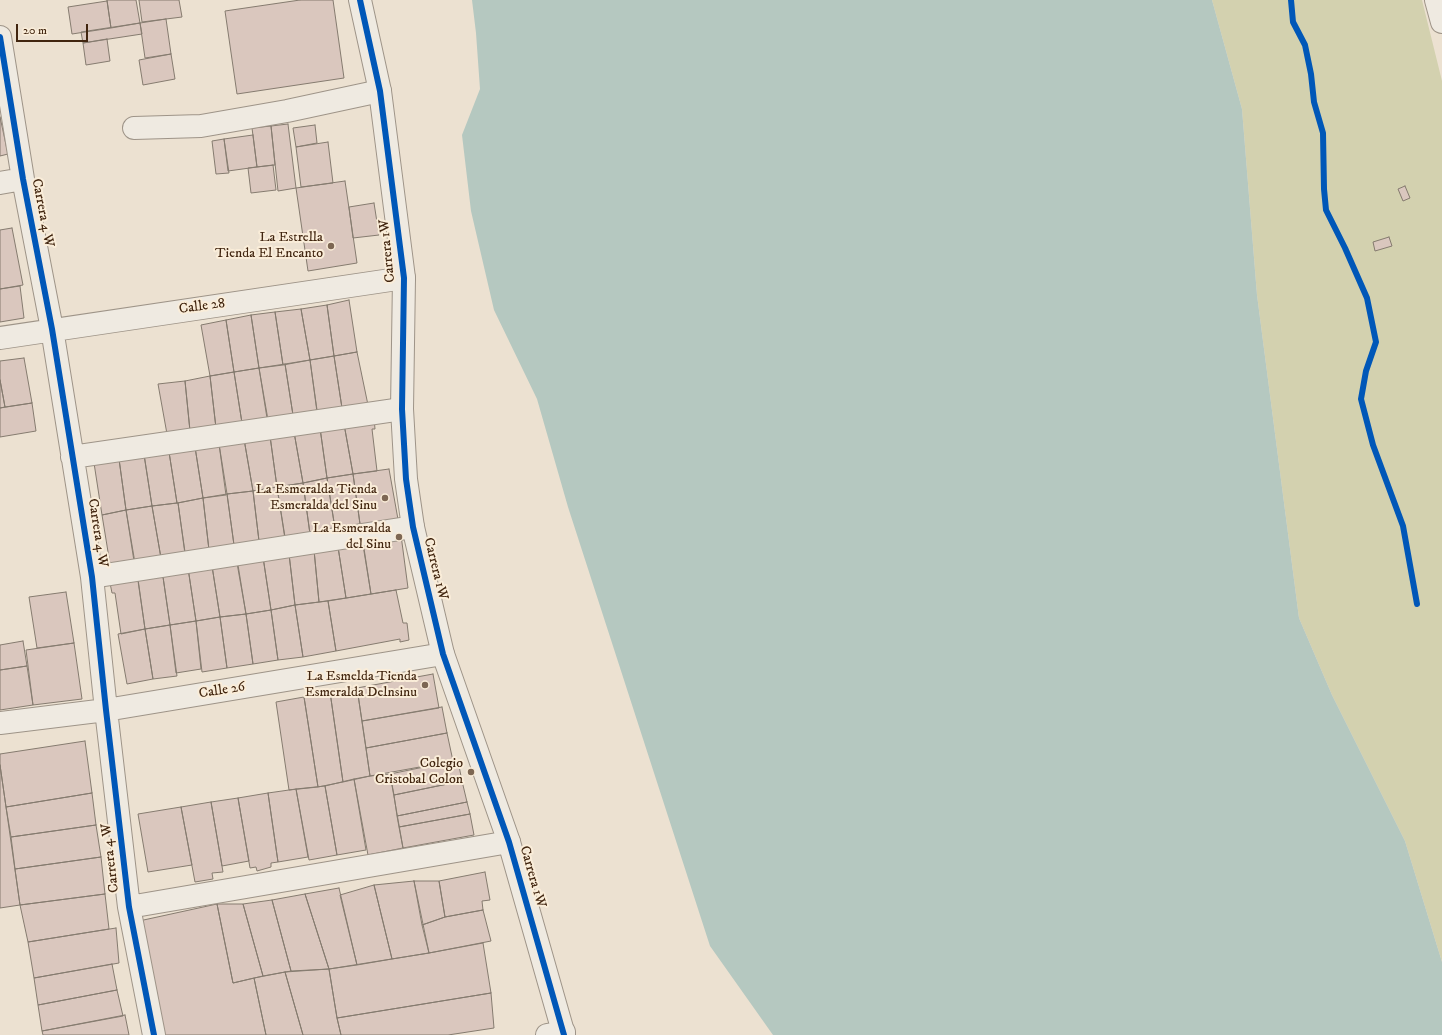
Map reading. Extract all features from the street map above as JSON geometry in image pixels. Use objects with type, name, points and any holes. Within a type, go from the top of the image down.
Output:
[{"type":"street","name":"Carrera 1W","points":[[360,0],[380,91],[404,278],[402,409],[406,479],[413,527],[444,654],[509,842],[559,1034]]},
{"type":"street","name":"Carrera 4 W","points":[[0,37],[23,179],[52,329],[92,577],[129,907],[154,1035]]},
{"type":"street","points":[[134,128],[201,126],[287,112],[380,91]]},
{"type":"street","points":[[0,183],[23,179]]},
{"type":"street","name":"Calle 28","points":[[0,338],[52,329],[404,278]]},
{"type":"street","points":[[72,457],[402,409]]},
{"type":"street","points":[[92,577],[413,527]]},
{"type":"street","name":"Calle 26","points":[[0,723],[106,710],[444,654]]},
{"type":"street","points":[[129,907],[509,842]]},
{"type":"shaded area","points":[[472,0],[1212,0],[1242,109],[1257,295],[1299,618],[1332,695],[1405,841],[1442,962],[1442,1035],[773,1035],[710,946],[568,507],[537,399],[494,310],[471,211],[462,135],[480,89]]},
{"type":"shaded area","points":[[1212,0],[1422,0],[1442,81],[1442,962],[1405,841],[1332,695],[1299,618],[1257,295],[1242,109]]},
{"type":"building","points":[[107,0],[136,0],[140,23],[111,28]]},
{"type":"building","points":[[139,0],[179,0],[182,17],[142,22]]},
{"type":"building","points":[[300,0],[333,0],[344,78],[237,94],[225,11]]},
{"type":"building","points":[[107,1],[111,28],[72,34],[68,7]]},
{"type":"building","points":[[166,19],[171,54],[145,58],[140,23]]},
{"type":"building","points":[[140,23],[142,34],[83,43],[81,32]]},
{"type":"building","points":[[107,39],[110,61],[86,65],[83,43]]},
{"type":"building","points":[[171,54],[175,79],[143,85],[139,60]]},
{"type":"building","points":[[0,117],[8,154],[0,156]]},
{"type":"building","points":[[288,124],[296,188],[278,191],[271,126]]},
{"type":"building","points":[[315,125],[317,143],[296,147],[293,128]]},
{"type":"building","points":[[271,126],[275,165],[257,167],[252,128]]},
{"type":"building","points":[[253,135],[257,167],[228,171],[224,139]]},
{"type":"building","points":[[224,139],[229,173],[216,174],[212,141]]},
{"type":"building","points":[[328,142],[333,183],[301,187],[296,147]]},
{"type":"building","points":[[273,165],[276,190],[251,193],[248,168]]},
{"type":"building","points":[[345,181],[357,263],[308,271],[296,188]]},
{"type":"building","points":[[1405,186],[1410,198],[1403,201],[1398,189]]},
{"type":"building","points":[[374,203],[379,235],[353,238],[349,207]]},
{"type":"building","points":[[12,228],[23,285],[0,289],[0,230]]},
{"type":"building","points":[[1389,237],[1392,246],[1375,251],[1373,242]]},
{"type":"building","points":[[20,286],[24,318],[0,322],[0,289]]},
{"type":"building","points":[[349,300],[357,352],[334,356],[327,305]]},
{"type":"building","points":[[327,305],[334,356],[310,360],[301,309]]},
{"type":"building","points":[[301,309],[310,360],[283,365],[275,312]]},
{"type":"building","points":[[275,312],[283,365],[259,368],[251,315]]},
{"type":"building","points":[[251,315],[259,368],[234,372],[226,320]]},
{"type":"building","points":[[226,320],[234,372],[210,376],[201,325]]},
{"type":"building","points":[[357,352],[368,405],[342,408],[334,356]]},
{"type":"building","points":[[334,356],[342,408],[317,412],[310,360]]},
{"type":"building","points":[[24,358],[32,403],[5,407],[0,380],[0,361]]},
{"type":"building","points":[[310,360],[317,410],[293,415],[285,364]]},
{"type":"building","points":[[285,364],[293,415],[268,420],[259,368]]},
{"type":"building","points":[[259,368],[267,418],[242,423],[234,372]]},
{"type":"building","points":[[234,372],[242,423],[216,428],[210,376]]},
{"type":"building","points":[[210,376],[216,428],[190,431],[185,381]]},
{"type":"building","points":[[0,380],[5,407],[0,408]]},
{"type":"building","points":[[185,381],[190,431],[167,434],[158,384]]},
{"type":"building","points":[[32,403],[36,431],[0,437],[0,408]]},
{"type":"building","points":[[374,418],[375,429],[372,429],[377,471],[353,474],[344,424]]},
{"type":"building","points":[[344,424],[353,474],[327,478],[320,428]]},
{"type":"building","points":[[320,428],[327,478],[303,483],[294,432]]},
{"type":"building","points":[[294,432],[303,483],[277,487],[270,436]]},
{"type":"building","points":[[270,436],[277,487],[253,491],[244,439]]},
{"type":"building","points":[[244,439],[253,491],[227,494],[219,444]]},
{"type":"building","points":[[219,444],[226,495],[203,498],[195,447]]},
{"type":"building","points":[[195,447],[203,498],[177,503],[169,452]]},
{"type":"building","points":[[169,452],[177,503],[152,506],[144,455]]},
{"type":"building","points":[[144,454],[152,506],[126,510],[119,459]]},
{"type":"building","points":[[119,459],[126,510],[102,515],[94,463]]},
{"type":"building","points":[[389,469],[399,525],[361,531],[353,474]]},
{"type":"building","points":[[353,474],[360,524],[335,528],[327,478]]},
{"type":"building","points":[[327,478],[335,529],[310,534],[303,483]]},
{"type":"building","points":[[303,483],[310,534],[285,539],[277,487]]},
{"type":"building","points":[[277,487],[285,537],[259,541],[253,491]]},
{"type":"building","points":[[253,491],[259,541],[234,545],[227,494]]},
{"type":"building","points":[[227,494],[234,545],[209,550],[203,498]]},
{"type":"building","points":[[203,498],[209,550],[185,552],[178,503]]},
{"type":"building","points":[[178,503],[185,554],[161,558],[152,506]]},
{"type":"building","points":[[152,506],[161,558],[135,563],[126,510]]},
{"type":"building","points":[[126,510],[134,561],[110,564],[102,515]]},
{"type":"building","points":[[401,535],[408,588],[371,594],[363,542]]},
{"type":"building","points":[[363,545],[371,594],[346,598],[338,547]]},
{"type":"building","points":[[338,547],[346,598],[319,602],[314,550]]},
{"type":"building","points":[[314,550],[319,602],[295,605],[289,554]]},
{"type":"building","points":[[289,554],[295,605],[271,610],[263,557]]},
{"type":"building","points":[[263,557],[271,610],[246,614],[237,559]]},
{"type":"building","points":[[237,563],[246,614],[220,617],[212,566]]},
{"type":"building","points":[[212,566],[220,617],[196,621],[188,568]]},
{"type":"building","points":[[188,568],[196,621],[170,625],[162,570]]},
{"type":"building","points":[[162,570],[170,625],[145,629],[137,574]]},
{"type":"building","points":[[138,579],[145,629],[121,634],[115,593],[112,593],[110,583]]},
{"type":"building","points":[[396,590],[403,623],[407,623],[409,640],[400,642],[400,639],[336,651],[328,601]]},
{"type":"building","points":[[66,592],[74,643],[37,648],[29,597]]},
{"type":"building","points":[[328,601],[336,651],[303,657],[295,605]]},
{"type":"building","points":[[295,605],[303,657],[278,660],[271,610]]},
{"type":"building","points":[[271,610],[278,660],[253,664],[246,614]]},
{"type":"building","points":[[246,614],[253,664],[227,668],[220,617]]},
{"type":"building","points":[[220,617],[227,668],[202,672],[196,621]]},
{"type":"building","points":[[196,621],[201,669],[176,673],[170,625]]},
{"type":"building","points":[[170,625],[177,676],[153,679],[145,629]]},
{"type":"building","points":[[145,629],[153,679],[127,684],[118,634]]},
{"type":"building","points":[[23,641],[27,666],[0,670],[0,645]]},
{"type":"building","points":[[74,643],[82,699],[33,705],[26,650]]},
{"type":"building","points":[[27,666],[33,705],[0,710],[0,670]]},
{"type":"building","points":[[433,674],[439,708],[362,721],[357,688]]},
{"type":"building","points":[[357,688],[370,776],[343,782],[330,692]]},
{"type":"building","points":[[330,692],[343,782],[318,787],[304,697]]},
{"type":"building","points":[[304,697],[318,787],[289,790],[276,702]]},
{"type":"building","points":[[442,707],[447,733],[366,748],[362,721]]},
{"type":"building","points":[[447,733],[453,761],[370,776],[366,748]]},
{"type":"building","points":[[85,741],[92,793],[6,807],[0,765],[0,754]]},
{"type":"building","points":[[458,761],[462,781],[394,795],[390,774]]},
{"type":"building","points":[[0,765],[20,905],[0,908]]},
{"type":"building","points":[[390,774],[403,848],[368,855],[354,779]]},
{"type":"building","points":[[354,779],[366,850],[337,855],[325,786]]},
{"type":"building","points":[[462,781],[467,802],[397,816],[394,795]]},
{"type":"building","points":[[325,786],[337,855],[309,860],[296,789]]},
{"type":"building","points":[[296,789],[308,857],[278,862],[268,793]]},
{"type":"building","points":[[92,793],[96,825],[11,837],[6,807]]},
{"type":"building","points":[[268,793],[278,862],[271,863],[271,867],[257,871],[256,867],[250,868],[238,798]]},
{"type":"building","points":[[238,798],[249,861],[222,866],[211,802]]},
{"type":"building","points":[[211,802],[223,872],[212,873],[213,879],[195,882],[181,807]]},
{"type":"building","points":[[467,802],[470,814],[399,827],[397,816]]},
{"type":"building","points":[[181,807],[192,865],[148,872],[138,814]]},
{"type":"building","points":[[470,814],[474,835],[403,848],[399,827]]},
{"type":"building","points":[[96,825],[101,857],[15,869],[11,837]]},
{"type":"building","points":[[101,857],[105,894],[20,905],[15,869]]},
{"type":"building","points":[[485,872],[490,900],[482,901],[483,910],[445,917],[439,881]]},
{"type":"building","points":[[414,881],[429,953],[392,959],[374,885]]},
{"type":"building","points":[[414,881],[439,881],[445,917],[422,925]]},
{"type":"building","points":[[374,885],[392,959],[357,965],[340,895]]},
{"type":"building","points":[[339,888],[357,965],[329,969],[305,894]]},
{"type":"building","points":[[105,894],[109,929],[28,942],[20,905]]},
{"type":"building","points":[[305,894],[329,969],[291,971],[272,900]]},
{"type":"building","points":[[272,900],[291,971],[263,976],[243,904]]},
{"type":"building","points":[[217,904],[243,904],[263,976],[233,983]]},
{"type":"building","points":[[217,904],[233,983],[254,978],[266,1035],[163,1035],[139,921]]},
{"type":"building","points":[[483,910],[491,941],[429,953],[422,925],[445,917]]},
{"type":"building","points":[[116,928],[119,963],[34,978],[28,942]]},
{"type":"building","points":[[483,943],[491,993],[337,1018],[329,969]]},
{"type":"building","points":[[112,964],[117,990],[38,1005],[34,978]]},
{"type":"building","points":[[329,969],[341,1035],[303,1035],[285,972]]},
{"type":"building","points":[[285,972],[303,1035],[266,1035],[254,978]]},
{"type":"building","points":[[117,990],[123,1016],[42,1031],[38,1005]]},
{"type":"building","points":[[491,993],[494,1028],[448,1035],[341,1035],[337,1018]]},
{"type":"building","points":[[125,1015],[129,1035],[43,1035],[42,1031]]},
{"type":"cycle path","points":[[360,0],[380,91],[404,278],[402,409],[406,479],[413,527],[443,654],[509,842],[564,1035]]},
{"type":"cycle path","points":[[1291,0],[1293,22],[1305,45],[1311,74],[1314,102],[1323,133],[1326,210],[1367,298],[1376,342],[1366,371],[1361,399],[1373,445],[1403,526],[1417,604]]},
{"type":"cycle path","points":[[0,37],[23,179],[52,329],[92,577],[129,907],[154,1035]]},
{"type":"place","name":"La Estrella Tienda El Encanto","points":[[331,246]]},
{"type":"place","name":"La Esmeralda Tienda Esmeralda del Sinu","points":[[385,498]]},
{"type":"place","name":"La Esmeralda del Sinu","points":[[399,537]]},
{"type":"place","name":"La Esmelda Tienda Esmeralda Delnsinu","points":[[425,685]]},
{"type":"place","name":"Colegio Cristobal Colon","points":[[471,772]]}]
